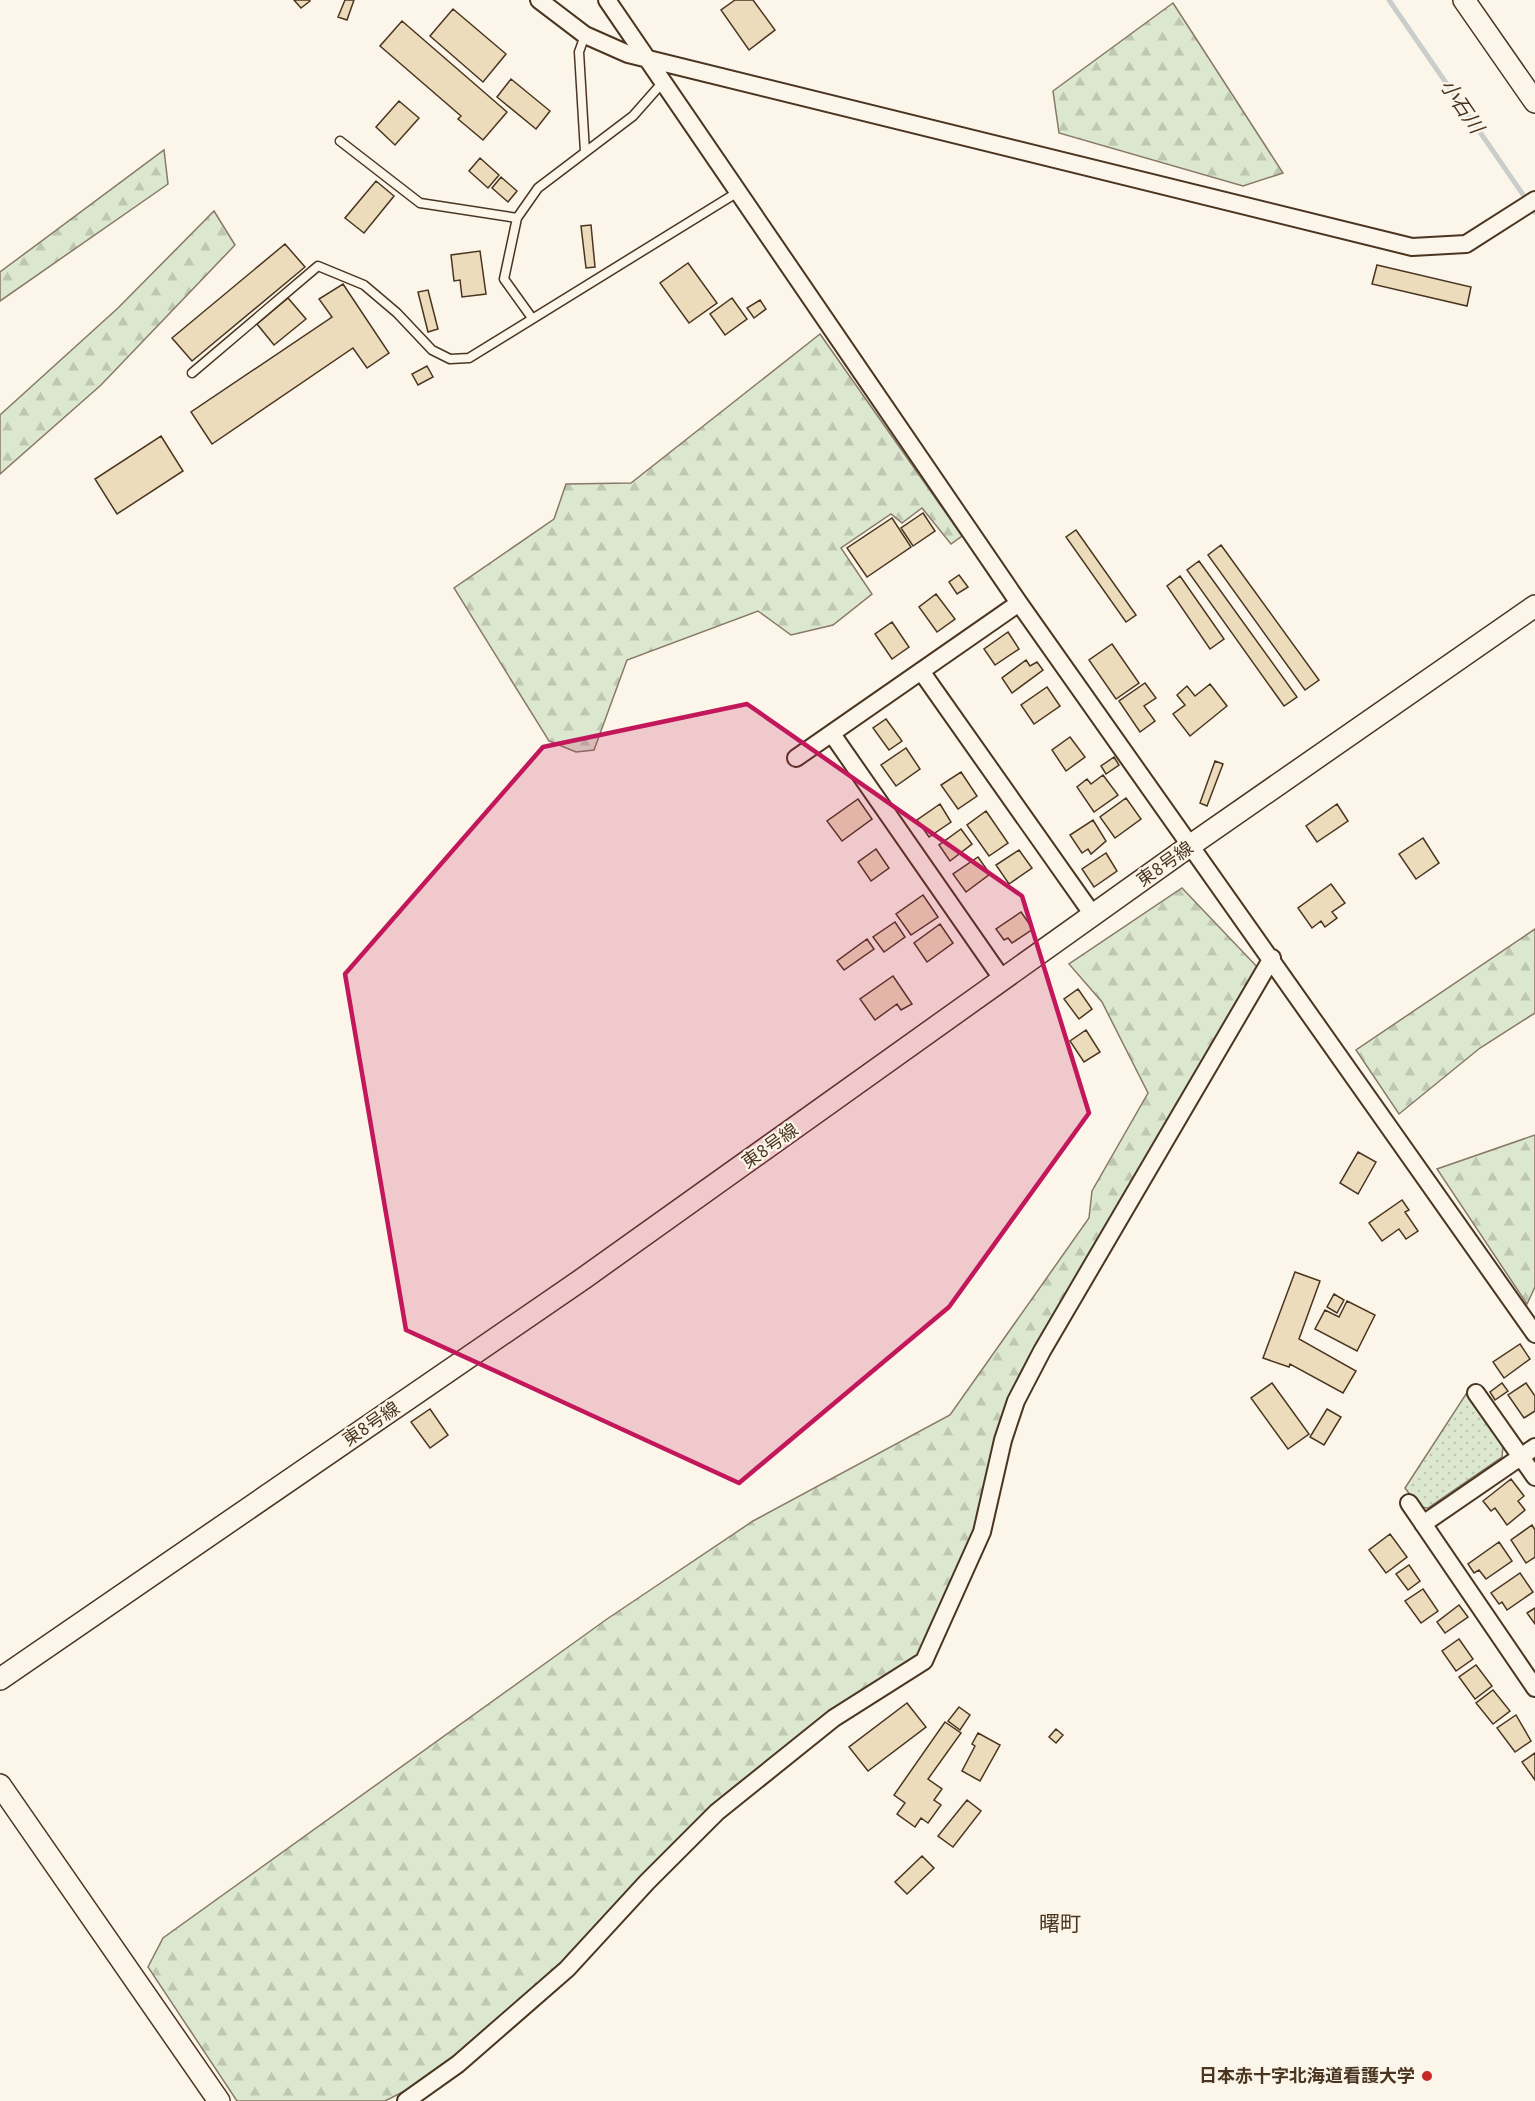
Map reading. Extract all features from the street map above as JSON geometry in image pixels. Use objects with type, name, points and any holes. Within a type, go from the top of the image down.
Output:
[{"type":"street","points":[[539,0],[585,35],[628,54],[1412,247],[1466,243],[1490,231],[1535,200]]},
{"type":"street","points":[[606,0],[1019,603],[1272,958],[1535,1334]]},
{"type":"street","points":[[1464,0],[1535,102]]},
{"type":"street","points":[[796,759],[1019,603]]},
{"type":"street","name":"東8号線","points":[[0,1679],[584,1278],[1191,845],[1535,606]]},
{"type":"street","points":[[921,671],[1093,915]]},
{"type":"street","points":[[832,734],[1002,980]]},
{"type":"street","points":[[406,2101],[458,2064],[567,1969],[647,1882],[717,1812],[834,1718],[924,1661],[982,1532],[1003,1440],[1016,1401],[1042,1351],[1208,1063],[1272,958]]},
{"type":"street","points":[[1476,1393],[1535,1477]]},
{"type":"street","points":[[1423,1524],[1535,1447]]},
{"type":"street","points":[[1409,1503],[1535,1689]]},
{"type":"street","points":[[0,1785],[219,2101]]},
{"type":"lane","points":[[585,35],[579,52],[585,152]]},
{"type":"lane","points":[[532,318],[504,279],[517,218],[538,189],[633,116],[663,82]]},
{"type":"lane","points":[[340,141],[420,203],[517,218]]},
{"type":"lane","points":[[192,373],[318,266],[364,285],[397,312],[432,350],[450,359],[469,358],[738,192]]},
{"type":"highlighted area","points":[[747,704],[1022,896],[1089,1113],[949,1307],[739,1483],[406,1330],[345,974],[543,747]]},
{"type":"green space","points":[[1173,3],[1283,173],[1243,186],[1059,133],[1053,91]]},
{"type":"green space","points":[[164,150],[168,184],[0,301],[0,272]]},
{"type":"green space","points":[[214,211],[235,245],[101,385],[0,474],[0,415],[118,308]]},
{"type":"green space","points":[[820,334],[962,536],[951,544],[922,508],[902,523],[891,514],[841,548],[872,594],[833,625],[791,635],[758,611],[627,660],[594,750],[576,752],[549,741],[454,588],[554,519],[566,484],[631,483]]},
{"type":"green space","points":[[1182,888],[1263,973],[1042,1351],[924,1661],[717,1812],[458,2064],[385,2101],[237,2101],[148,1967],[163,1938],[607,1619],[753,1521],[950,1415],[1089,1218],[1092,1191],[1148,1093],[1102,1002],[1069,964]]},
{"type":"green space","points":[[1535,929],[1535,1013],[1480,1048],[1399,1114],[1356,1050]]},
{"type":"green space","points":[[1535,1135],[1535,1287],[1527,1304],[1437,1169]]},
{"type":"green space","points":[[1466,1394],[1503,1446],[1502,1457],[1428,1508],[1419,1507],[1405,1488]]},
{"type":"building","points":[[294,0],[309,0],[310,1],[301,8]]},
{"type":"building","points":[[345,0],[354,0],[347,20],[338,17]]},
{"type":"building","points":[[735,0],[753,0],[775,30],[749,50],[721,10]]},
{"type":"building","points":[[453,9],[506,54],[483,82],[430,36]]},
{"type":"building","points":[[402,21],[507,112],[483,140],[458,119],[461,116],[380,46]]},
{"type":"building","points":[[511,79],[550,111],[536,129],[497,97]]},
{"type":"building","points":[[399,101],[419,118],[395,145],[376,127]]},
{"type":"building","points":[[480,158],[499,175],[488,188],[469,171]]},
{"type":"building","points":[[501,177],[517,191],[508,202],[492,188]]},
{"type":"building","points":[[376,181],[394,196],[364,233],[345,218]]},
{"type":"building","points":[[591,225],[595,267],[586,268],[581,226]]},
{"type":"building","points":[[285,244],[305,267],[192,361],[172,338]]},
{"type":"building","points":[[480,251],[486,294],[462,297],[460,280],[454,281],[451,255]]},
{"type":"building","points":[[688,263],[717,303],[689,323],[660,283]]},
{"type":"building","points":[[1377,265],[1471,287],[1467,306],[1372,284]]},
{"type":"building","points":[[343,284],[389,353],[367,368],[353,348],[212,444],[191,412],[332,317],[319,299]]},
{"type":"building","points":[[428,290],[438,329],[428,332],[418,292]]},
{"type":"building","points":[[288,298],[306,319],[274,345],[257,324]]},
{"type":"building","points":[[732,298],[747,319],[725,335],[710,314]]},
{"type":"building","points":[[760,300],[766,309],[754,318],[747,308]]},
{"type":"building","points":[[427,366],[433,377],[418,385],[412,374]]},
{"type":"building","points":[[161,436],[183,471],[117,514],[95,479]]},
{"type":"building","points":[[923,513],[935,531],[913,546],[901,528]]},
{"type":"building","points":[[892,518],[911,547],[867,577],[847,548]]},
{"type":"building","points":[[1076,530],[1136,615],[1126,622],[1066,537]]},
{"type":"building","points":[[1221,545],[1319,680],[1305,690],[1208,555]]},
{"type":"building","points":[[1199,561],[1297,697],[1284,706],[1187,570]]},
{"type":"building","points":[[959,575],[968,587],[957,594],[949,582]]},
{"type":"building","points":[[1180,576],[1224,639],[1210,649],[1167,586]]},
{"type":"building","points":[[936,594],[955,619],[937,632],[919,607]]},
{"type":"building","points":[[892,622],[909,647],[892,659],[875,634]]},
{"type":"building","points":[[1008,632],[1019,649],[995,665],[984,649]]},
{"type":"building","points":[[1112,644],[1139,683],[1116,699],[1089,660]]},
{"type":"building","points":[[1026,660],[1030,666],[1037,662],[1043,670],[1012,693],[1002,678]]},
{"type":"building","points":[[1145,683],[1156,698],[1144,706],[1155,721],[1140,732],[1119,701]]},
{"type":"building","points":[[1210,684],[1227,706],[1190,736],[1173,714],[1185,705],[1177,695],[1187,686],[1195,696]]},
{"type":"building","points":[[1047,687],[1060,706],[1034,724],[1021,705]]},
{"type":"building","points":[[886,719],[902,741],[889,750],[873,728]]},
{"type":"building","points":[[1070,737],[1085,757],[1066,771],[1052,750]]},
{"type":"building","points":[[906,748],[920,769],[896,786],[881,765]]},
{"type":"building","points":[[1114,757],[1119,765],[1106,774],[1101,766]]},
{"type":"building","points":[[1215,761],[1223,764],[1207,806],[1200,803]]},
{"type":"building","points":[[961,772],[977,796],[958,809],[941,785]]},
{"type":"building","points":[[1103,775],[1118,795],[1094,812],[1077,787],[1087,779],[1091,784]]},
{"type":"building","points":[[1126,798],[1141,819],[1115,838],[1100,817]]},
{"type":"building","points":[[858,799],[872,819],[842,841],[827,821]]},
{"type":"building","points":[[940,804],[951,822],[929,837],[917,820]]},
{"type":"building","points":[[1337,804],[1348,821],[1317,842],[1306,826]]},
{"type":"building","points":[[986,811],[1008,843],[989,856],[967,825]]},
{"type":"building","points":[[1093,820],[1106,841],[1091,854],[1088,849],[1082,853],[1070,835]]},
{"type":"building","points":[[961,829],[972,844],[950,861],[939,845]]},
{"type":"building","points":[[1423,838],[1439,863],[1416,879],[1399,854]]},
{"type":"building","points":[[876,849],[889,868],[871,881],[858,862]]},
{"type":"building","points":[[1019,850],[1032,868],[1009,884],[996,865]]},
{"type":"building","points":[[1106,853],[1117,871],[1094,887],[1082,869]]},
{"type":"building","points":[[978,857],[990,874],[966,892],[953,874]]},
{"type":"building","points":[[1331,884],[1345,903],[1332,912],[1337,918],[1325,927],[1321,921],[1312,928],[1298,908]]},
{"type":"building","points":[[923,895],[938,917],[911,935],[896,914]]},
{"type":"building","points":[[1021,912],[1033,929],[1012,943],[1008,938],[1004,940],[996,929]]},
{"type":"building","points":[[895,922],[905,937],[884,952],[873,937]]},
{"type":"building","points":[[940,924],[953,943],[927,962],[914,943]]},
{"type":"building","points":[[867,939],[874,949],[844,970],[837,961]]},
{"type":"building","points":[[893,976],[912,1004],[901,1010],[897,1004],[875,1020],[860,999]]},
{"type":"building","points":[[1078,989],[1092,1009],[1079,1019],[1064,999]]},
{"type":"building","points":[[1086,1030],[1100,1052],[1084,1062],[1070,1041]]},
{"type":"building","points":[[1358,1152],[1376,1162],[1358,1194],[1340,1183]]},
{"type":"building","points":[[1402,1200],[1409,1210],[1405,1212],[1418,1231],[1406,1239],[1399,1229],[1382,1241],[1369,1223]]},
{"type":"building","points":[[1295,1272],[1320,1281],[1299,1339],[1356,1371],[1343,1393],[1290,1364],[1289,1367],[1263,1358]]},
{"type":"building","points":[[1334,1294],[1344,1300],[1337,1313],[1327,1307]]},
{"type":"building","points":[[1347,1301],[1375,1315],[1357,1351],[1315,1329],[1325,1310],[1339,1317]]},
{"type":"building","points":[[1520,1344],[1530,1359],[1504,1378],[1493,1362]]},
{"type":"building","points":[[1272,1383],[1309,1434],[1288,1449],[1251,1398]]},
{"type":"building","points":[[1502,1383],[1508,1391],[1495,1400],[1490,1392]]},
{"type":"building","points":[[1526,1383],[1535,1396],[1535,1411],[1524,1418],[1508,1395]]},
{"type":"building","points":[[430,1409],[448,1435],[430,1448],[411,1422]]},
{"type":"building","points":[[1327,1409],[1341,1417],[1324,1445],[1310,1437]]},
{"type":"building","points":[[1511,1479],[1524,1496],[1518,1501],[1525,1510],[1507,1525],[1495,1508],[1491,1511],[1483,1501]]},
{"type":"building","points":[[1532,1525],[1535,1530],[1535,1557],[1526,1563],[1511,1540]]},
{"type":"building","points":[[1390,1534],[1407,1557],[1386,1573],[1369,1550]]},
{"type":"building","points":[[1499,1542],[1512,1561],[1486,1579],[1479,1570],[1474,1573],[1468,1564]]},
{"type":"building","points":[[1409,1565],[1420,1581],[1408,1590],[1396,1574]]},
{"type":"building","points":[[1520,1573],[1533,1592],[1507,1610],[1502,1602],[1499,1604],[1491,1593]]},
{"type":"building","points":[[1423,1589],[1438,1611],[1421,1623],[1405,1601]]},
{"type":"building","points":[[1459,1605],[1468,1617],[1445,1633],[1437,1622]]},
{"type":"building","points":[[1535,1608],[1535,1624],[1527,1613]]},
{"type":"building","points":[[1459,1639],[1473,1659],[1456,1671],[1442,1651]]},
{"type":"building","points":[[1476,1665],[1492,1686],[1475,1699],[1459,1677]]},
{"type":"building","points":[[1493,1690],[1510,1711],[1493,1724],[1476,1703]]},
{"type":"building","points":[[907,1703],[926,1727],[868,1771],[849,1747]]},
{"type":"building","points":[[959,1707],[970,1715],[960,1730],[948,1721]]},
{"type":"building","points":[[1516,1715],[1531,1741],[1515,1752],[1497,1728]]},
{"type":"building","points":[[945,1722],[961,1733],[928,1779],[942,1789],[934,1800],[941,1805],[928,1823],[921,1818],[915,1827],[897,1814],[905,1803],[894,1795]]},
{"type":"building","points":[[1056,1729],[1063,1735],[1056,1743],[1049,1737]]},
{"type":"building","points":[[978,1733],[1000,1745],[980,1781],[962,1771],[975,1746],[972,1744]]},
{"type":"building","points":[[1535,1753],[1535,1780],[1522,1762]]},
{"type":"building","points":[[967,1800],[981,1811],[953,1847],[938,1836]]},
{"type":"building","points":[[922,1856],[934,1868],[907,1894],[895,1882]]},
{"type":"waterway","name":"小石川","points":[[1389,0],[1535,212]]},
{"type":"place","name":"日本赤十字北海道看護大学","points":[[1427,2076]]},
{"type":"district","name":"曙町","points":[[1060,1924]]}]
